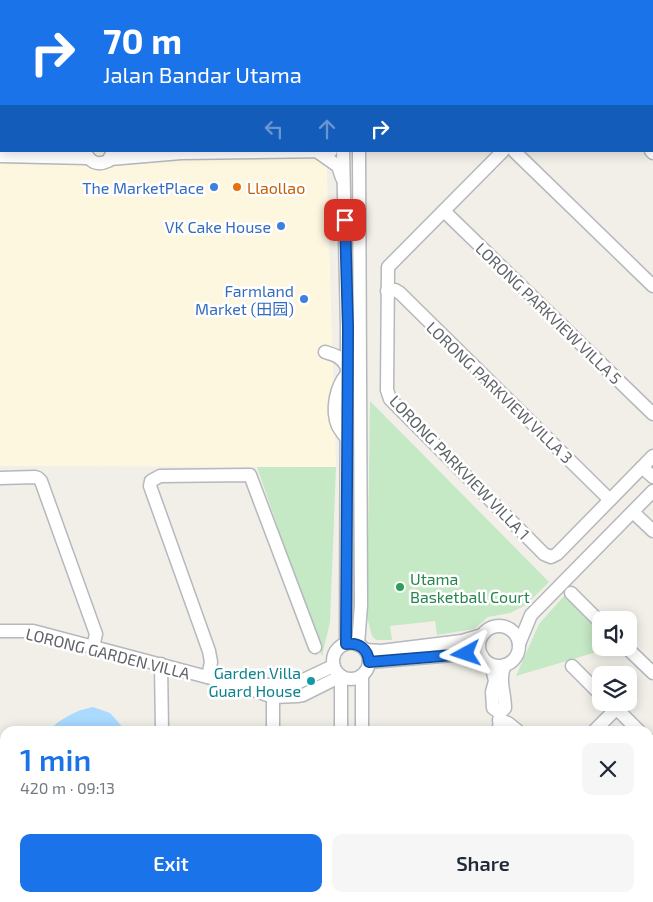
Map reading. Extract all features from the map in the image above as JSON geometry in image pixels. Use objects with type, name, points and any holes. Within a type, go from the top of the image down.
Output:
[{"type":"street","points":[[0,156],[86,154],[98,164],[105,162],[112,155],[318,152],[338,166],[344,184]]},
{"type":"street","points":[[337,671],[352,679],[362,675],[366,670],[359,650],[347,439],[344,152]]},
{"type":"street","points":[[352,152],[354,179],[359,194]]},
{"type":"street","points":[[359,152],[361,328],[361,605],[359,650]]},
{"type":"street","name":"LORONG PARKVIEW VILLA 1","points":[[502,152],[392,262],[387,273],[387,390],[390,400],[544,554],[551,557],[557,554],[650,461]]},
{"type":"street","points":[[515,152],[653,286]]},
{"type":"street","name":"LORONG PARKVIEW VILLA 5","points":[[444,211],[653,414]]},
{"type":"street","name":"LORONG PARKVIEW VILLA 3","points":[[387,290],[395,290],[400,293],[610,500]]},
{"type":"street","points":[[347,344],[361,328]]},
{"type":"street","points":[[325,352],[338,356],[344,361],[347,370]]},
{"type":"street","points":[[650,461],[653,477]]},
{"type":"street","points":[[208,677],[211,662],[209,652],[150,486],[151,481],[160,476],[250,475],[315,648]]},
{"type":"street","points":[[0,478],[35,477],[41,481],[96,634],[94,647]]},
{"type":"street","points":[[359,650],[381,651],[462,641],[482,635],[493,627],[512,624],[531,615],[653,491]]},
{"type":"street","points":[[633,512],[653,531]]},
{"type":"street","points":[[571,593],[592,614]]},
{"type":"street","points":[[341,726],[334,655],[336,650],[466,654],[484,659],[496,666],[505,665],[516,657],[519,644],[531,615]]},
{"type":"street","points":[[500,626],[510,630],[518,639],[519,644]]},
{"type":"street","name":"LORONG GARDEN VILLA","points":[[0,631],[33,631],[245,687],[303,695],[337,671]]},
{"type":"street","points":[[482,635],[479,645],[484,659],[494,675],[498,686],[505,692],[505,708],[499,721],[512,726]]},
{"type":"street","points":[[635,656],[653,673]]},
{"type":"street","points":[[161,664],[162,726]]},
{"type":"street","points":[[498,686],[505,665]]},
{"type":"street","points":[[572,666],[592,685]]},
{"type":"street","points":[[362,675],[362,726]]},
{"type":"street","points":[[273,690],[273,726]]},
{"type":"street","points":[[598,726],[609,711]]},
{"type":"street","points":[[618,711],[634,726]]},
{"type":"shaded area","points":[[0,152],[324,152],[327,173],[336,467],[0,466]]},
{"type":"green space","points":[[370,401],[549,582],[526,605],[510,613],[488,617],[474,629],[437,635],[435,621],[390,626],[392,640],[376,640],[372,636],[367,617]]},
{"type":"green space","points":[[257,467],[336,467],[330,622],[322,656]]},
{"type":"green space","points":[[564,596],[592,624],[592,653],[516,676],[539,624]]},
{"type":"water","points":[[93,707],[110,713],[122,726],[54,726],[80,710]]},
{"type":"place","name":"The MarketPlace","points":[[214,187]]},
{"type":"place","name":"Llaollao","points":[[237,187]]},
{"type":"place","name":"VK Cake House","points":[[281,226]]},
{"type":"place","name":"Farmland Market (田园)","points":[[304,299]]},
{"type":"place","name":"Utama Basketball Court","points":[[400,587]]},
{"type":"place","name":"Garden Villa Guard House","points":[[311,681]]},
{"type":"route","points":[[345,220],[348,328],[346,644],[350,643],[362,647],[367,654],[369,662],[466,654]]}]
